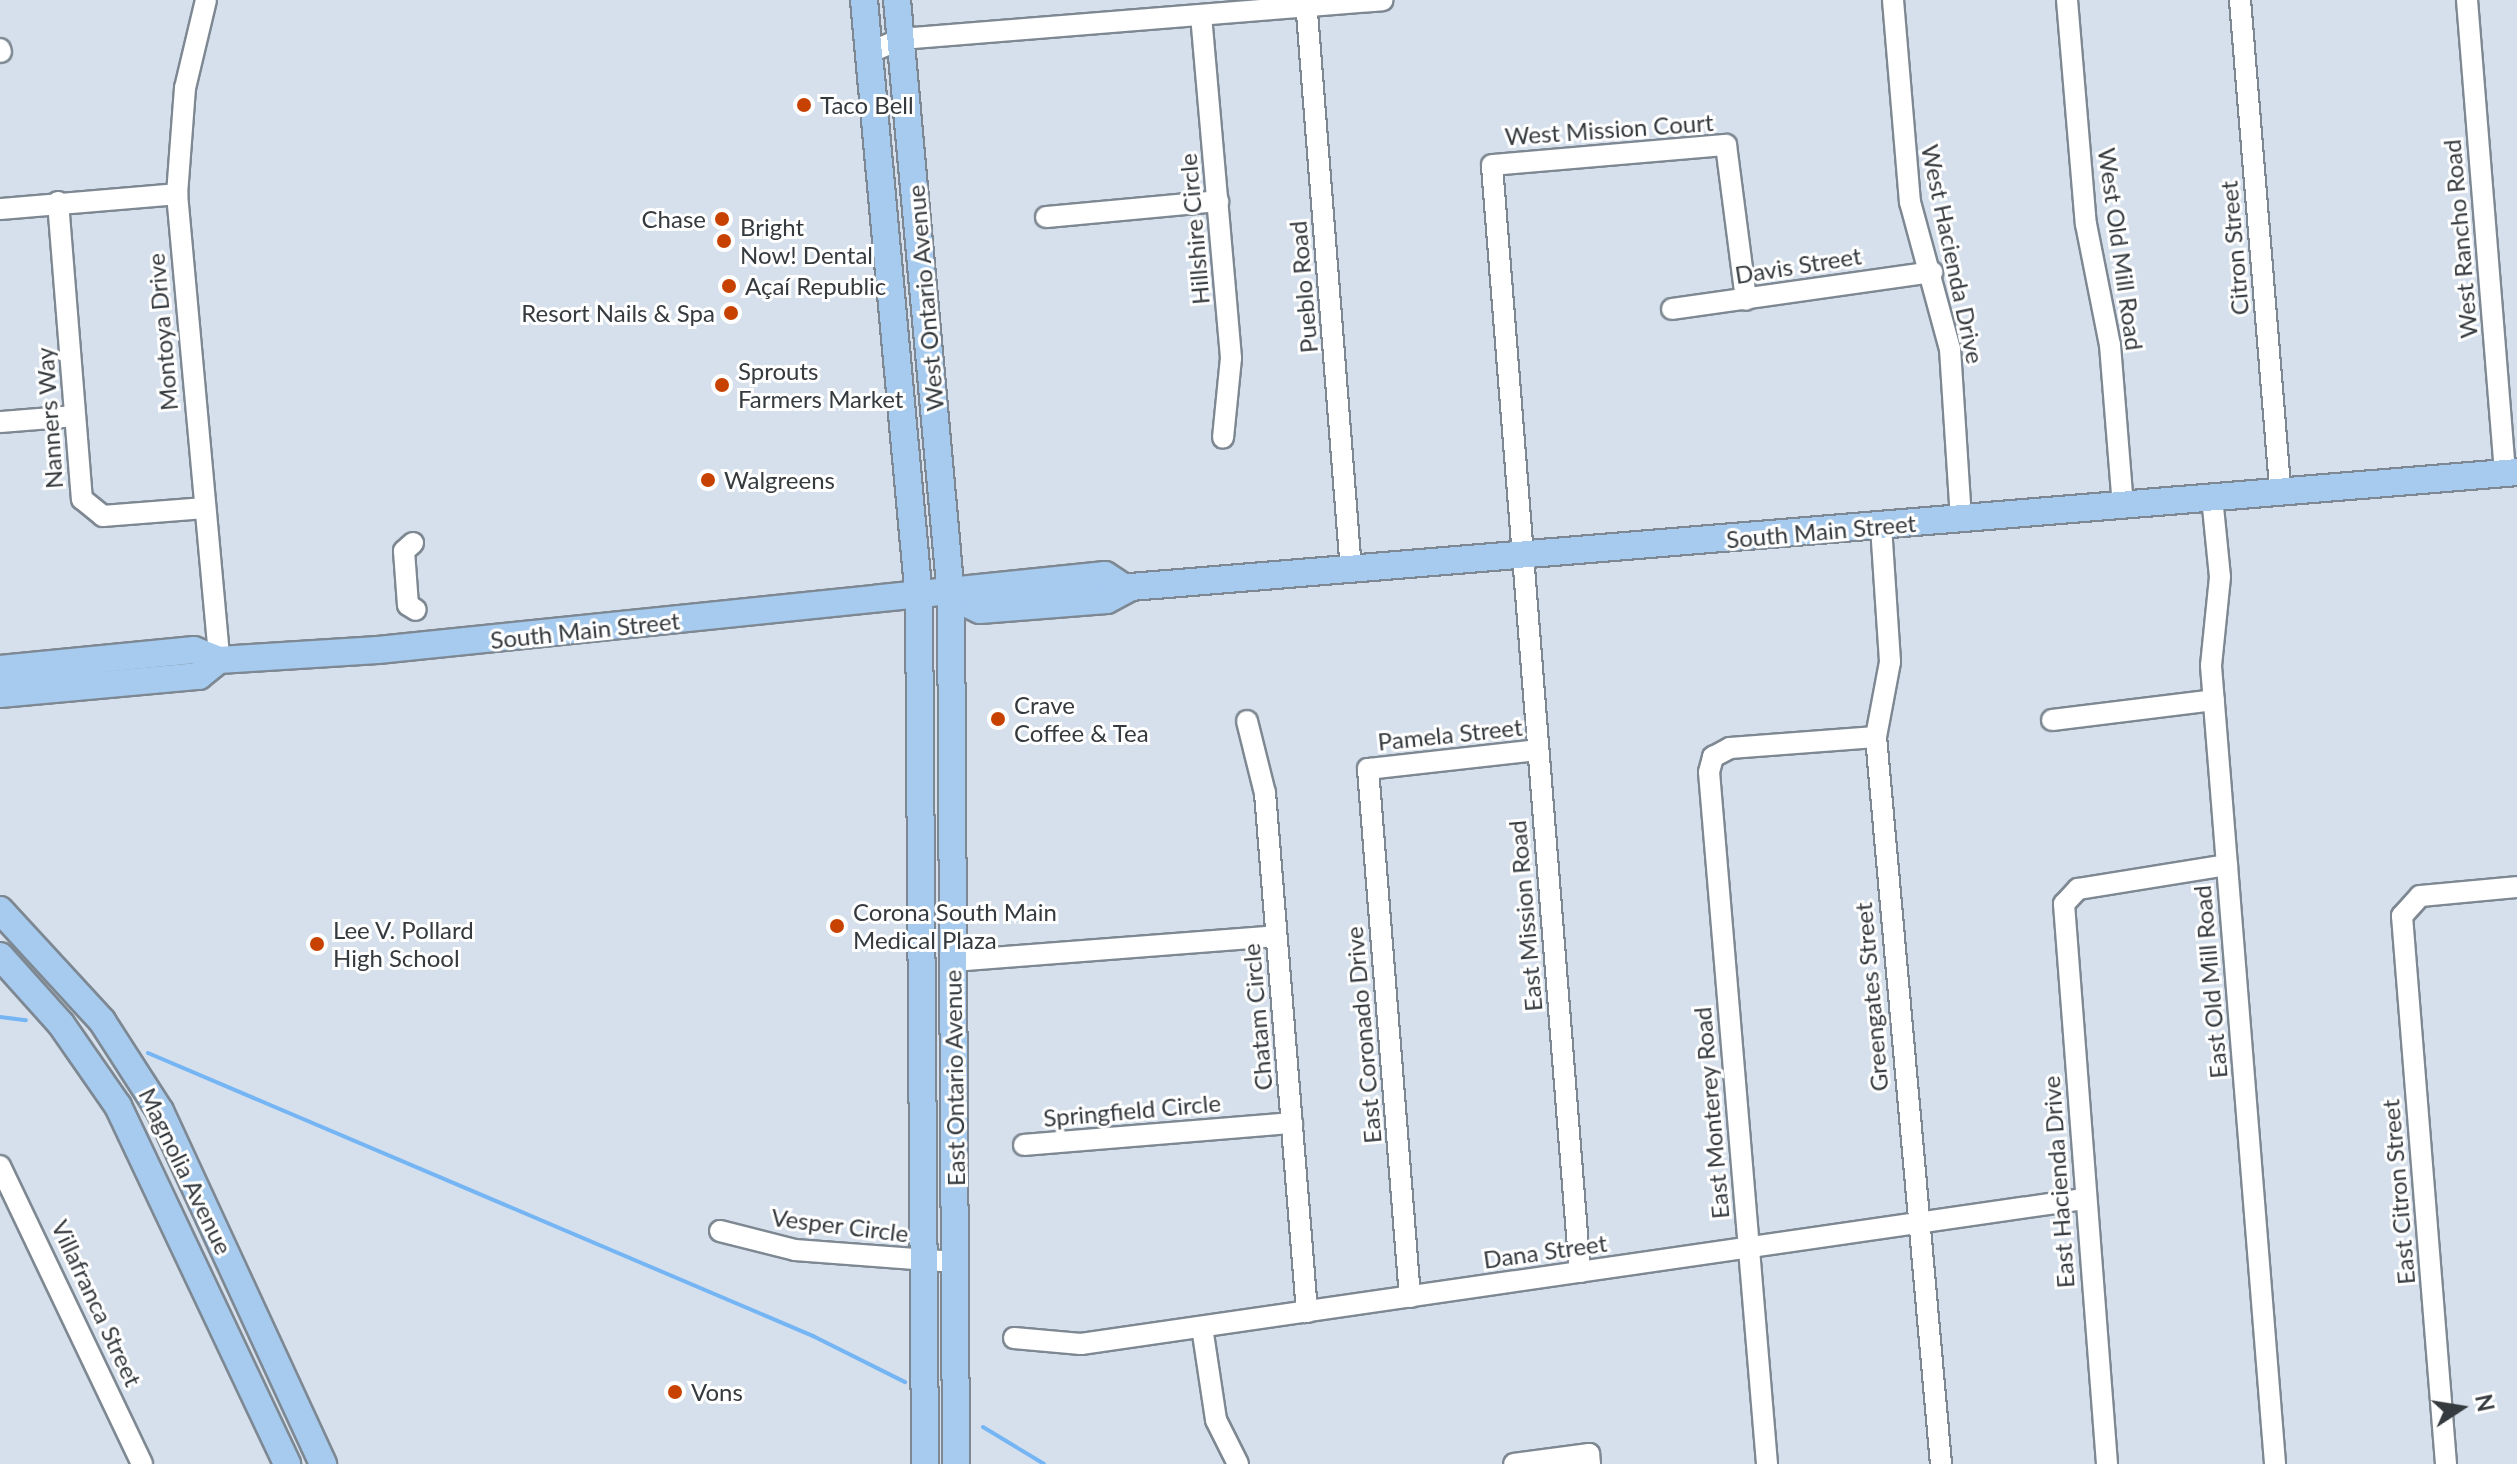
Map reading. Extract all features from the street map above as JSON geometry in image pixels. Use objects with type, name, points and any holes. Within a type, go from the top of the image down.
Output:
[{"type":"main road","name":"West Ontario Avenue","points":[[864,0],[919,599]]},
{"type":"main road","name":"West Ontario Avenue","points":[[897,0],[951,596]]},
{"type":"main road","name":"South Main Street","points":[[0,669],[194,650],[219,660],[951,596],[979,585],[1105,575],[1125,588],[2511,472]]},
{"type":"main road","name":"East Ontario Avenue","points":[[951,596],[956,1464]]},
{"type":"main road","name":"East Ontario Avenue","points":[[919,599],[925,1464]]},
{"type":"main road","name":"South Main Street","points":[[0,694],[199,676],[219,660]]},
{"type":"main road","points":[[921,785],[934,841],[935,944],[941,959],[953,961]]},
{"type":"main road","name":"Magnolia Avenue","points":[[0,910],[102,1021],[160,1111],[323,1464]]},
{"type":"main road","name":"Magnolia Avenue","points":[[0,956],[61,1024],[118,1106],[287,1464]]},
{"type":"street","name":"Montoya Drive","points":[[206,0],[185,88],[177,194],[219,660]]},
{"type":"street","points":[[868,53],[901,39],[1201,15],[1306,3],[1382,0]]},
{"type":"street","name":"West Hacienda Drive","points":[[1893,0],[1910,202],[1932,272],[1950,349],[1961,519]]},
{"type":"street","name":"West Old Mill Road","points":[[2067,0],[2086,224],[2110,345],[2123,505]]},
{"type":"street","name":"Citron Street","points":[[2240,0],[2280,491]]},
{"type":"street","name":"West Rancho Road","points":[[2467,0],[2511,472]]},
{"type":"street","name":"Pueblo Road","points":[[1306,3],[1351,570]]},
{"type":"street","name":"Hillshire Circle","points":[[1201,15],[1231,358],[1223,438]]},
{"type":"street","name":"West Mission Court","points":[[1522,556],[1492,165],[1726,145],[1746,300]]},
{"type":"street","points":[[0,209],[177,194]]},
{"type":"street","points":[[1046,217],[1218,201]]},
{"type":"street","name":"Nanners Way","points":[[58,202],[82,499],[90,512],[205,508]]},
{"type":"street","name":"Davis Street","points":[[1672,309],[1746,300],[1807,285],[1932,272]]},
{"type":"street","points":[[0,422],[75,416]]},
{"type":"street","name":"East Old Mill Road","points":[[2212,497],[2220,577],[2214,700],[2275,1464]]},
{"type":"street","name":"Greengates Street","points":[[1881,526],[1890,662],[1876,737],[1916,1223],[1941,1464]]},
{"type":"street","points":[[413,543],[404,551],[408,605],[416,610]]},
{"type":"street","name":"East Mission Road","points":[[1522,556],[1580,1272]]},
{"type":"street","points":[[2052,720],[2214,700]]},
{"type":"street","name":"Chatam Circle","points":[[1247,721],[1265,793],[1307,1312]]},
{"type":"street","name":"East Monterey Road","points":[[1767,1464],[1748,1248],[1713,757],[1730,748],[1876,737]]},
{"type":"street","name":"Pamela Street","points":[[1368,769],[1538,750]]},
{"type":"street","name":"East Coronado Drive","points":[[1368,769],[1410,1297]]},
{"type":"street","name":"East Hacienda Drive","points":[[2107,1464],[2084,1199],[2066,896],[2151,873],[2227,865]]},
{"type":"street","name":"East Citron Street","points":[[2446,1464],[2402,916],[2420,896],[2517,887]]},
{"type":"street","points":[[953,961],[1276,936]]},
{"type":"street","name":"Springfield Circle","points":[[1024,1145],[1292,1123]]},
{"type":"street","name":"Villafranca Street","points":[[0,1166],[142,1464]]},
{"type":"street","name":"Dana Street","points":[[1014,1338],[1081,1344],[2084,1199]]},
{"type":"street","name":"Vesper Circle","points":[[720,1231],[795,1250],[955,1262]]},
{"type":"street","points":[[1202,1327],[1216,1420],[1238,1464]]},
{"type":"street","points":[[1514,1464],[1590,1459]]},
{"type":"waterway","points":[[0,1017],[26,1020]]},
{"type":"waterway","points":[[148,1053],[813,1336],[905,1382]]},
{"type":"waterway","points":[[983,1427],[1044,1464]]},
{"type":"place","name":"Taco Bell","points":[[804,105]]},
{"type":"place","name":"Chase","points":[[722,219]]},
{"type":"place","name":"Bright Now! Dental","points":[[724,241]]},
{"type":"place","name":"Açaí Republic","points":[[729,286]]},
{"type":"place","name":"Resort Nails & Spa","points":[[731,313]]},
{"type":"place","name":"Sprouts Farmers Market","points":[[722,385]]},
{"type":"place","name":"Walgreens","points":[[708,480]]},
{"type":"place","name":"Crave Coffee & Tea","points":[[998,719]]},
{"type":"place","name":"Corona South Main Medical Plaza","points":[[837,926]]},
{"type":"place","name":"Lee V. Pollard High School","points":[[317,944]]},
{"type":"place","name":"Vons","points":[[675,1392]]}]
